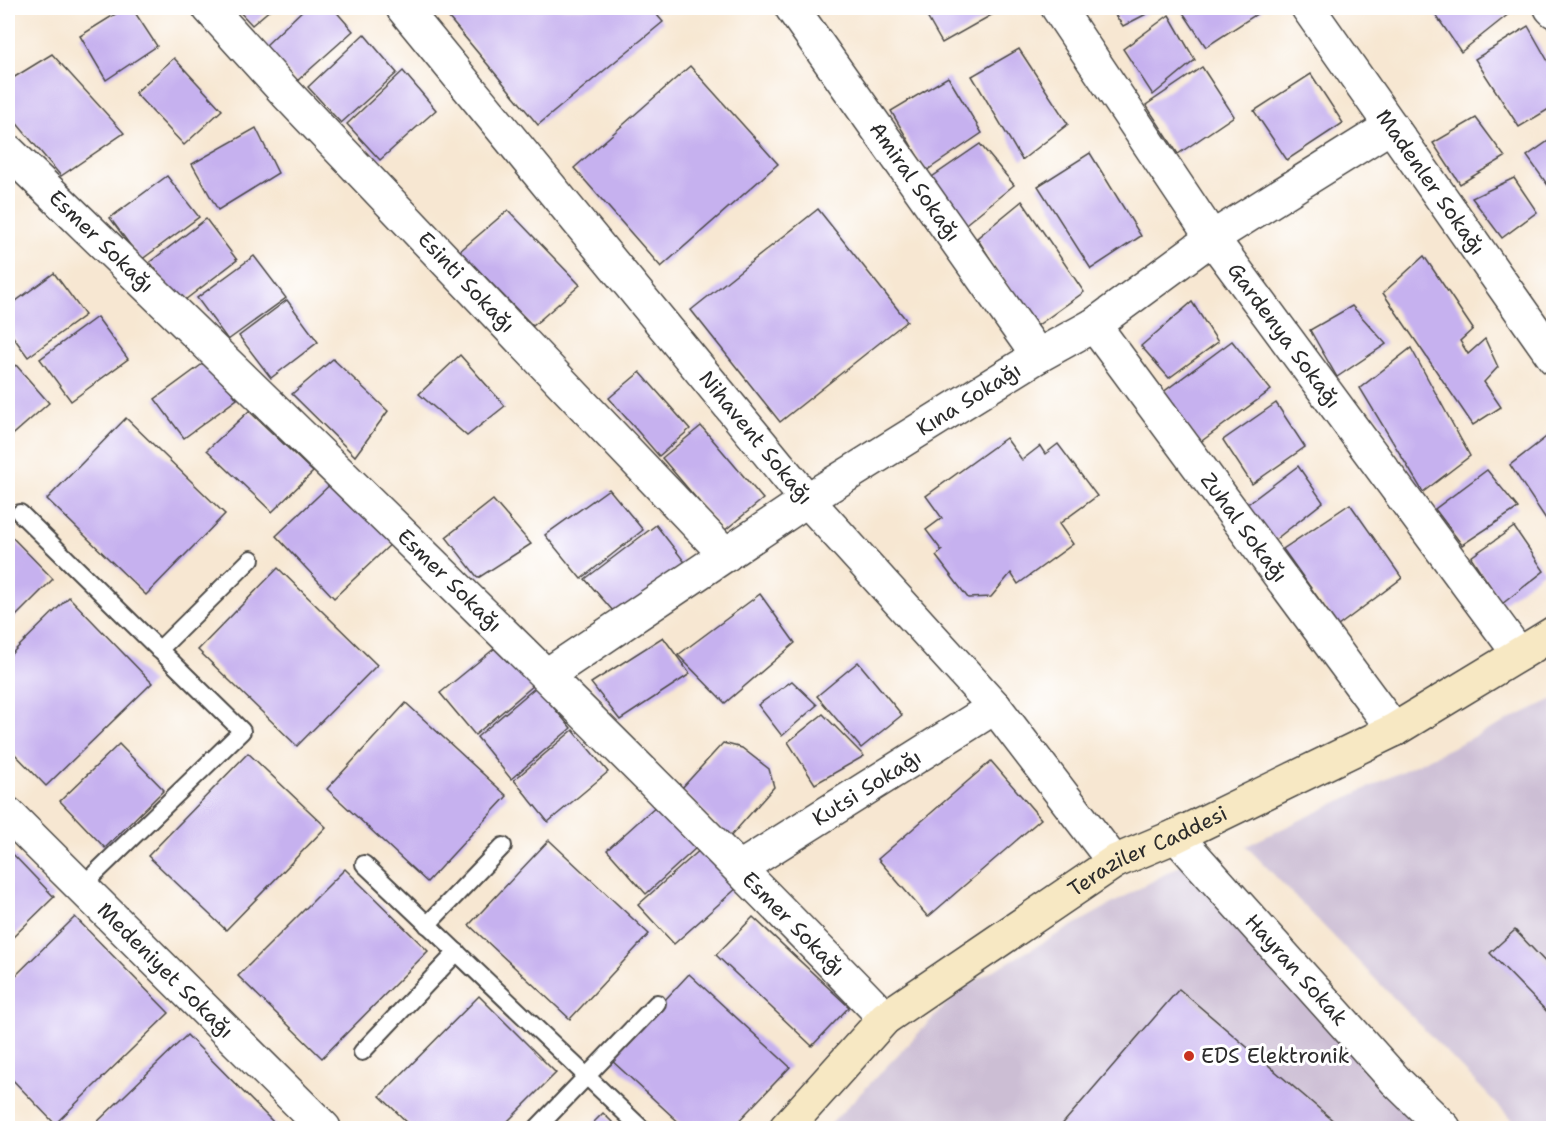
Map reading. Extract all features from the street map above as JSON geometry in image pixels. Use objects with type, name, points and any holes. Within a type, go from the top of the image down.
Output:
[{"type":"main road","name":"Teraziler Caddesi","points":[[786,1128],[885,1018],[1114,862],[1176,836],[1394,730],[1554,633]]},
{"type":"street","name":"Esinti Sokağı","points":[[209,8],[285,93],[726,555]]},
{"type":"street","name":"Nihavent Sokağı","points":[[403,8],[807,500],[994,707],[1114,862]]},
{"type":"street","name":"Amiral Sokağı","points":[[792,8],[1038,356]]},
{"type":"street","name":"Gardenya Sokağı","points":[[1058,8],[1212,238],[1519,654]]},
{"type":"street","name":"Madenler Sokağı","points":[[1308,8],[1554,358]]},
{"type":"street","name":"Kına Sokağı","points":[[547,675],[807,500],[1038,356],[1094,325],[1212,238],[1391,126]]},
{"type":"street","name":"Esmer Sokağı","points":[[8,151],[547,675],[740,868],[885,1018]]},
{"type":"street","name":"Zuhal Sokağı","points":[[1094,325],[1394,730]]},
{"type":"street","name":"Kutsi Sokağı","points":[[740,868],[994,707]]},
{"type":"street","name":"Medeniyet Sokağı","points":[[8,814],[324,1128]]},
{"type":"street","name":"Hayran Sokak","points":[[1176,836],[1396,1081],[1444,1128]]},
{"type":"lane","points":[[20,513],[242,731],[81,887]]},
{"type":"lane","points":[[159,650],[251,559]]},
{"type":"lane","points":[[427,924],[503,846]]},
{"type":"lane","points":[[364,864],[641,1128]]},
{"type":"lane","points":[[362,1052],[457,952]]},
{"type":"lane","points":[[537,1128],[657,1003]]},
{"type":"shaded area","points":[[1553,699],[1553,1128],[1520,1128],[1246,846]]},
{"type":"shaded area","points":[[1188,861],[1449,1128],[827,1128],[962,988]]},
{"type":"building","points":[[125,8],[132,8],[157,46],[106,80],[80,36]]},
{"type":"building","points":[[236,8],[272,8],[252,25]]},
{"type":"building","points":[[305,8],[333,8],[353,31],[297,81],[265,46]]},
{"type":"building","points":[[462,8],[651,8],[663,22],[538,125],[449,18]]},
{"type":"building","points":[[922,8],[991,8],[995,13],[942,43]]},
{"type":"building","points":[[1110,8],[1158,8],[1123,26]]},
{"type":"building","points":[[1180,8],[1261,8],[1263,10],[1206,47]]},
{"type":"building","points":[[1431,8],[1506,8],[1510,13],[1461,52]]},
{"type":"building","points":[[1169,15],[1195,60],[1153,95],[1123,49]]},
{"type":"building","points":[[1528,26],[1554,72],[1554,106],[1519,127],[1475,59]]},
{"type":"building","points":[[364,34],[397,73],[341,123],[308,87]]},
{"type":"building","points":[[1019,49],[1068,124],[1022,160],[972,76]]},
{"type":"building","points":[[52,54],[124,133],[61,176],[8,113],[8,81]]},
{"type":"building","points":[[174,58],[222,110],[184,145],[135,93]]},
{"type":"building","points":[[690,66],[778,164],[661,267],[574,168]]},
{"type":"building","points":[[1202,67],[1234,116],[1178,154],[1146,105]]},
{"type":"building","points":[[403,71],[436,110],[380,160],[347,124]]},
{"type":"building","points":[[1311,74],[1343,123],[1287,160],[1254,111]]},
{"type":"building","points":[[948,77],[982,133],[926,171],[891,111]]},
{"type":"building","points":[[1476,118],[1505,157],[1460,184],[1433,143]]},
{"type":"building","points":[[256,128],[278,173],[218,210],[192,164]]},
{"type":"building","points":[[1554,137],[1554,194],[1527,156]]},
{"type":"building","points":[[980,144],[1014,185],[962,227],[929,179]]},
{"type":"building","points":[[1090,153],[1141,236],[1091,269],[1038,186]]},
{"type":"building","points":[[167,176],[199,217],[141,260],[110,218]]},
{"type":"building","points":[[1514,178],[1537,212],[1502,238],[1472,198]]},
{"type":"building","points":[[1022,201],[1084,292],[1034,328],[977,238]]},
{"type":"building","points":[[818,209],[907,321],[780,422],[691,310]]},
{"type":"building","points":[[508,210],[580,285],[533,326],[460,251]]},
{"type":"building","points":[[206,219],[237,260],[181,303],[150,262]]},
{"type":"building","points":[[254,256],[286,298],[228,340],[197,298]]},
{"type":"building","points":[[1424,256],[1473,329],[1460,341],[1468,354],[1485,339],[1498,367],[1484,382],[1501,407],[1473,425],[1383,293]]},
{"type":"building","points":[[54,273],[85,315],[28,357],[8,330],[8,307]]},
{"type":"building","points":[[287,300],[318,342],[271,378],[239,336]]},
{"type":"building","points":[[1192,302],[1218,342],[1169,378],[1141,346]]},
{"type":"building","points":[[1352,306],[1386,344],[1337,377],[1310,330]]},
{"type":"building","points":[[97,317],[128,359],[71,401],[40,359]]},
{"type":"building","points":[[1232,341],[1271,390],[1199,443],[1162,393]]},
{"type":"building","points":[[1411,348],[1470,456],[1423,492],[1360,388]]},
{"type":"building","points":[[460,355],[505,406],[467,436],[419,394]]},
{"type":"building","points":[[333,359],[388,411],[355,456],[292,394]]},
{"type":"building","points":[[208,360],[237,399],[184,438],[155,399]]},
{"type":"building","points":[[16,365],[49,403],[8,439],[8,372]]},
{"type":"building","points":[[640,372],[690,429],[659,456],[609,398]]},
{"type":"building","points":[[1276,403],[1305,447],[1252,484],[1223,440]]},
{"type":"building","points":[[249,411],[313,472],[272,512],[207,450]]},
{"type":"building","points":[[126,418],[225,514],[146,595],[47,499]]},
{"type":"building","points":[[701,426],[763,499],[724,531],[662,458]]},
{"type":"building","points":[[1554,431],[1554,531],[1510,465]]},
{"type":"building","points":[[1006,438],[1022,460],[1040,446],[1045,454],[1058,444],[1097,496],[1059,524],[1073,544],[1018,584],[1011,573],[991,597],[968,598],[936,556],[942,551],[926,530],[942,518],[926,496]]},
{"type":"building","points":[[1298,466],[1323,502],[1271,543],[1245,506]]},
{"type":"building","points":[[1487,470],[1518,508],[1462,545],[1435,509]]},
{"type":"building","points":[[337,478],[395,540],[334,598],[276,536]]},
{"type":"building","points":[[609,489],[643,530],[581,579],[545,535]]},
{"type":"building","points":[[493,500],[531,544],[478,578],[446,537]]},
{"type":"building","points":[[1350,504],[1402,578],[1338,626],[1283,549]]},
{"type":"building","points":[[656,525],[691,570],[621,620],[585,579]]},
{"type":"building","points":[[1514,527],[1544,571],[1502,604],[1471,557]]},
{"type":"building","points":[[8,533],[53,579],[8,624]]},
{"type":"building","points":[[278,568],[377,665],[297,746],[198,650]]},
{"type":"building","points":[[760,594],[795,643],[725,703],[678,655]]},
{"type":"building","points":[[69,597],[152,683],[46,786],[8,747],[8,657]]},
{"type":"building","points":[[663,637],[690,674],[620,720],[591,683]]},
{"type":"building","points":[[500,644],[534,685],[475,735],[440,693]]},
{"type":"building","points":[[858,662],[902,715],[861,748],[817,696]]},
{"type":"building","points":[[792,681],[817,705],[782,736],[758,705]]},
{"type":"building","points":[[536,687],[571,728],[511,779],[477,737]]},
{"type":"building","points":[[406,703],[507,796],[427,882],[327,789]]},
{"type":"building","points":[[823,714],[864,756],[815,784],[788,742]]},
{"type":"building","points":[[573,730],[608,772],[548,822],[514,780]]},
{"type":"building","points":[[723,743],[742,748],[769,769],[774,787],[730,837],[681,789]]},
{"type":"building","points":[[119,744],[164,790],[105,848],[60,801]]},
{"type":"building","points":[[248,753],[326,827],[226,930],[148,856]]},
{"type":"building","points":[[991,761],[1041,819],[928,917],[878,859]]},
{"type":"building","points":[[658,804],[697,847],[646,894],[607,850]]},
{"type":"building","points":[[549,840],[649,934],[570,1019],[469,925]]},
{"type":"building","points":[[702,848],[738,887],[674,944],[638,905]]},
{"type":"building","points":[[8,849],[54,897],[8,942]]},
{"type":"building","points":[[345,869],[428,951],[322,1058],[238,976]]},
{"type":"building","points":[[75,917],[169,1013],[55,1124],[8,1075],[8,983]]},
{"type":"building","points":[[753,917],[849,1007],[812,1046],[716,955]]},
{"type":"building","points":[[1515,930],[1554,971],[1554,1019],[1490,953]]},
{"type":"building","points":[[689,974],[790,1067],[732,1128],[685,1128],[610,1059]]},
{"type":"building","name":"EDS Elektronik","points":[[1179,989],[1336,1123],[1331,1128],[1059,1128]]},
{"type":"building","points":[[479,996],[556,1073],[501,1128],[413,1128],[380,1096]]},
{"type":"building","points":[[187,1035],[279,1128],[91,1128]]},
{"type":"building","points":[[603,1113],[618,1128],[588,1128]]},
{"type":"place","name":"EDS Elektronik","points":[[1189,1056]]}]
